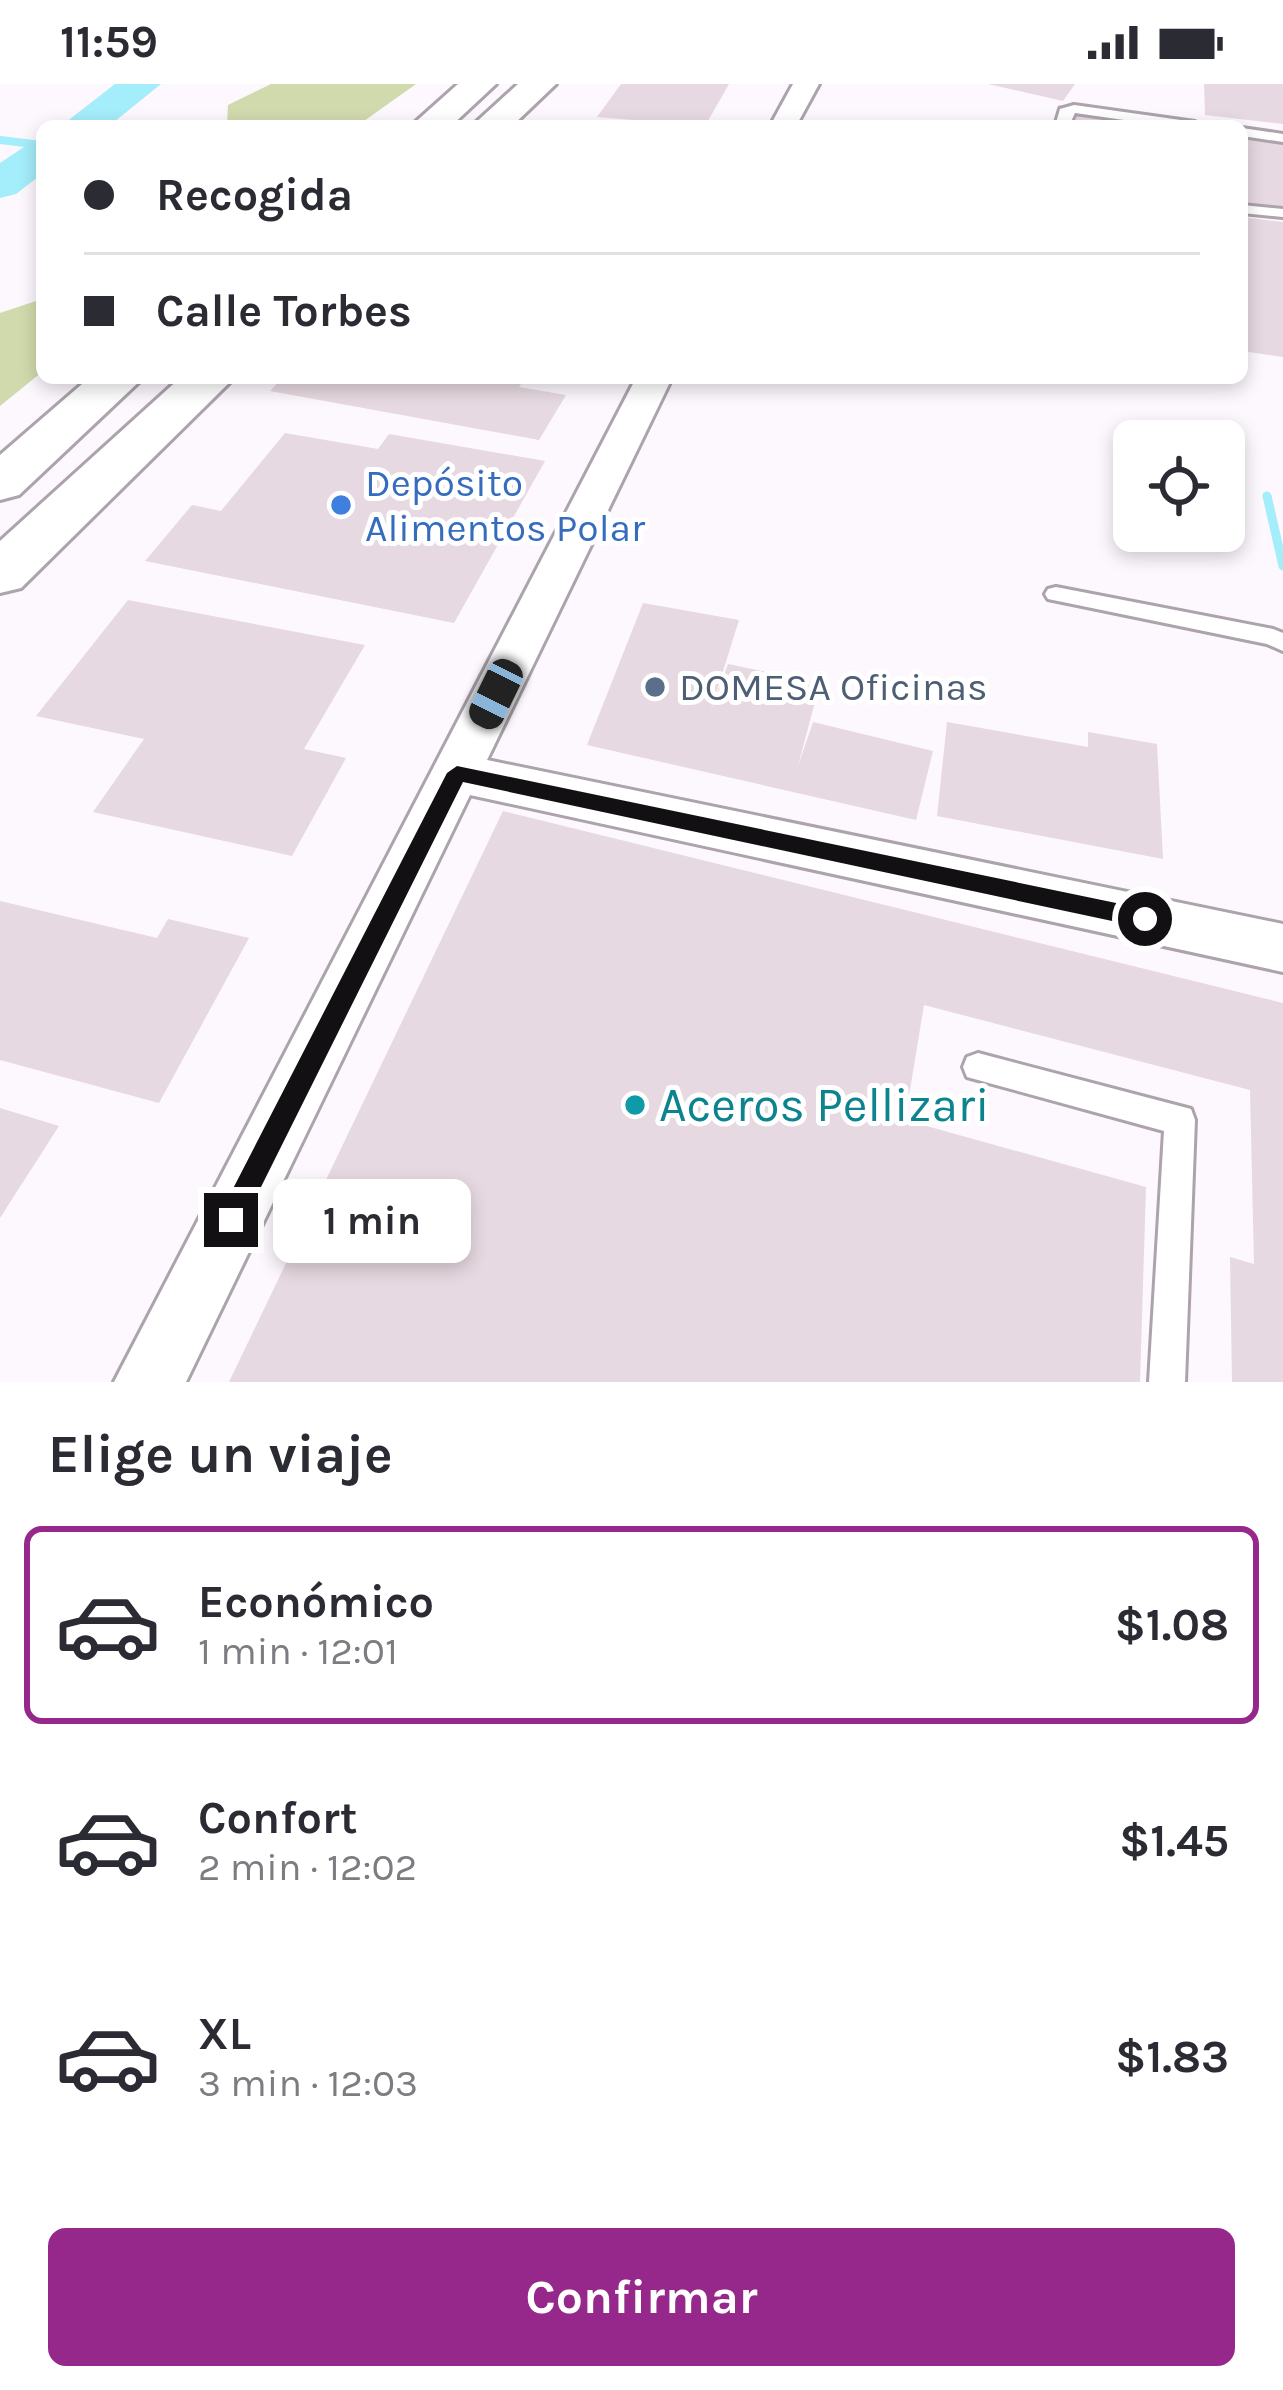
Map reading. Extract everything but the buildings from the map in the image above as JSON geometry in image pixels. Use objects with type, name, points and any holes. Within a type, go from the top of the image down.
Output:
[{"type":"highway","points":[[437,120],[479,84]]},
{"type":"highway","points":[[497,120],[539,84]]},
{"type":"highway","points":[[0,483],[111,384]]},
{"type":"highway","points":[[6,570],[203,384]]},
{"type":"street","points":[[787,120],[806,84]]},
{"type":"street","points":[[149,1382],[651,384]]},
{"type":"street","points":[[457,773],[1283,948]]},
{"type":"lane","points":[[1064,120],[1066,112],[1074,109],[1130,120]]},
{"type":"lane","points":[[1248,133],[1283,138]]},
{"type":"lane","points":[[1248,210],[1283,213]]},
{"type":"lane","points":[[1056,594],[1273,638],[1283,644]]},
{"type":"lane","points":[[978,1067],[1180,1120],[1167,1382]]},
{"type":"green space","points":[[271,84],[416,84],[365,120],[227,120],[228,105]]},
{"type":"green space","points":[[36,301],[36,377],[0,406],[0,313]]},
{"type":"waterway","points":[[90,120],[141,84]]},
{"type":"waterway","points":[[0,140],[36,144]]},
{"type":"waterway","points":[[0,184],[36,158]]},
{"type":"waterway","points":[[1267,496],[1283,566]]},
{"type":"place","name":"Depósito Alimentos Polar","points":[[341,505]]},
{"type":"place","name":"DOMESA Oficinas","points":[[655,687]]},
{"type":"place","name":"Aceros Pellizari","points":[[635,1105]]},
{"type":"route","points":[[231,1220],[457,773],[1145,919]]}]
